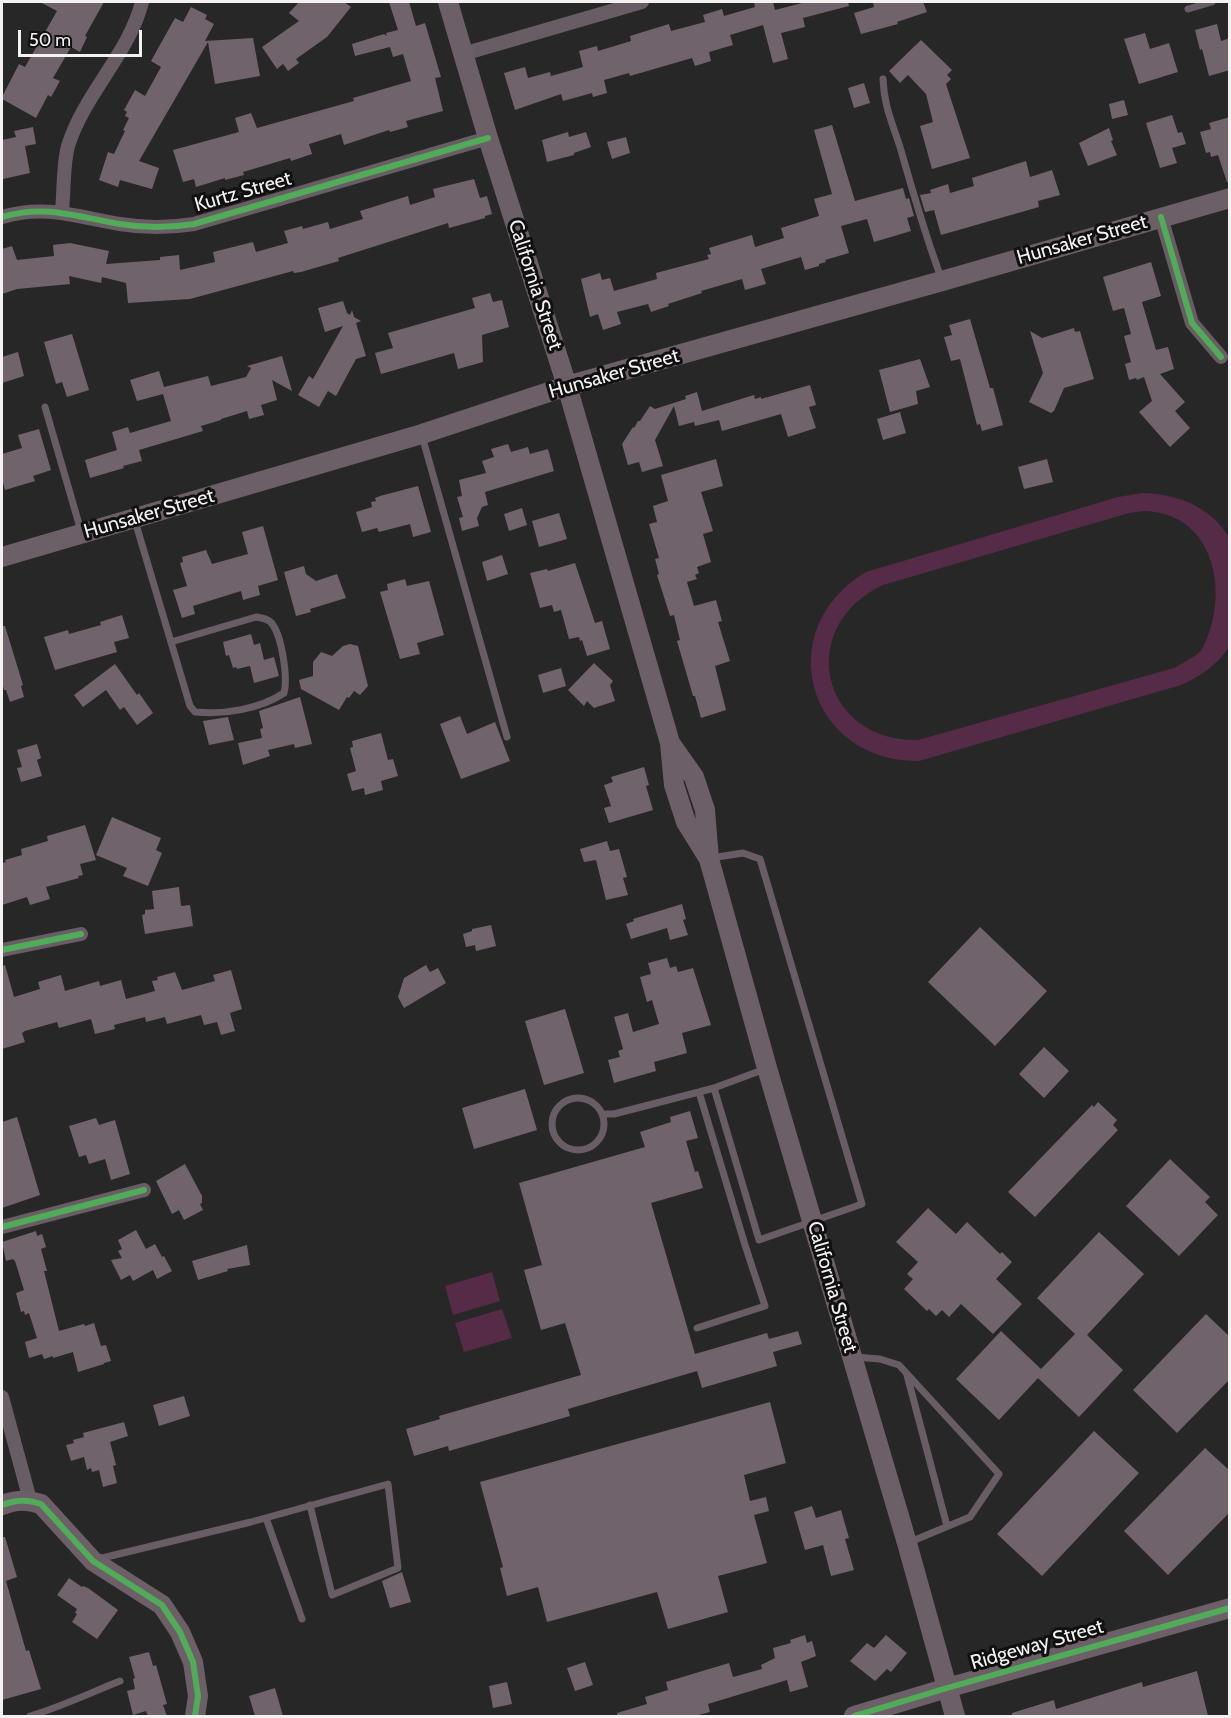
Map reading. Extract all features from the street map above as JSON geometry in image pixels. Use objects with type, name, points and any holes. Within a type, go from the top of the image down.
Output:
[{"type":"main road","name":"California Street","points":[[448,2],[488,138],[567,386],[670,743],[674,785],[686,822],[709,858],[767,1068],[907,1543],[955,1716]]},
{"type":"main road","name":"Hunsaker Street","points":[[2,557],[422,434],[567,386],[1230,198]]},
{"type":"main road","points":[[2,1505],[15,1500],[30,1500],[41,1504],[93,1560],[162,1605],[180,1632],[193,1662],[198,1696],[195,1716]]},
{"type":"main road","name":"Ridgeway Street","points":[[854,1716],[1230,1608]]},
{"type":"street","points":[[62,211],[68,147],[82,114],[137,21],[142,2]]},
{"type":"street","points":[[464,54],[642,2]]},
{"type":"street","name":"Kurtz Street","points":[[2,217],[16,212],[62,211],[121,224],[170,228],[194,224],[488,138]]},
{"type":"street","points":[[1161,217],[1192,323],[1221,357]]},
{"type":"street","points":[[2,950],[81,934]]},
{"type":"street","points":[[2,1227],[144,1190]]},
{"type":"street","points":[[2,1397],[30,1500]]},
{"type":"lane","points":[[1188,9],[1212,2]]},
{"type":"lane","points":[[883,79],[884,99],[925,235],[942,281]]},
{"type":"lane","points":[[45,407],[82,533]]},
{"type":"lane","points":[[422,434],[507,737]]},
{"type":"lane","points":[[134,518],[190,706],[195,712],[238,710],[264,703],[285,693],[287,684],[278,641],[273,625],[266,619],[256,617],[171,642]]},
{"type":"lane","points":[[709,858],[743,853],[760,859],[862,1204],[745,1245]]},
{"type":"lane","points":[[603,1114],[614,1114],[714,1088],[767,1068]]},
{"type":"lane","points":[[714,1088],[759,1240]]},
{"type":"lane","points":[[697,1328],[765,1306],[699,1092]]},
{"type":"lane","points":[[581,1097],[588,1099],[603,1114],[604,1123],[600,1139],[586,1149],[569,1148],[555,1137],[552,1120],[554,1112],[566,1100],[581,1097]]},
{"type":"lane","points":[[851,1356],[880,1359],[899,1365],[999,1474],[970,1516],[907,1543]]},
{"type":"lane","points":[[907,1374],[947,1526]]},
{"type":"lane","points":[[93,1560],[266,1518],[310,1505],[388,1484],[398,1568],[332,1595],[310,1505]]},
{"type":"lane","points":[[266,1518],[302,1619]]},
{"type":"lane","points":[[30,1716],[58,1708],[78,1697],[120,1681]]},
{"type":"shaded area","points":[[1142,493],[1180,499],[1212,517],[1229,537],[1229,647],[1208,669],[1181,685],[919,761],[881,756],[850,740],[828,717],[814,688],[811,657],[818,626],[836,597],[866,572],[1118,497]],"holes":[[[1143,511],[1168,515],[1188,526],[1202,542],[1211,562],[1215,584],[1215,607],[1210,630],[1201,651],[1195,656],[1174,668],[918,740],[885,736],[859,722],[841,703],[831,679],[830,653],[838,627],[855,604],[883,585],[1129,513]]]},
{"type":"shaded area","points":[[492,1272],[500,1301],[453,1315],[445,1286]]},
{"type":"shaded area","points":[[502,1309],[512,1338],[464,1352],[455,1323]]},
{"type":"building","points":[[40,2],[104,2],[85,36],[87,37],[80,52],[71,47],[53,78],[60,81],[51,97],[48,95],[36,118],[2,97],[19,64],[25,67],[57,11]]},
{"type":"building","points":[[299,2],[344,2],[351,7],[327,37],[296,59],[299,63],[288,71],[283,64],[277,69],[262,47],[299,21],[289,13]]},
{"type":"building","points":[[389,2],[409,2],[416,26],[425,23],[441,77],[435,78],[443,111],[406,121],[408,127],[390,132],[389,130],[344,145],[341,134],[309,144],[312,154],[243,172],[244,175],[196,187],[194,179],[183,182],[173,150],[239,132],[235,118],[251,113],[257,128],[354,101],[353,98],[411,81],[403,54],[393,57],[390,47],[355,56],[352,44],[384,34],[387,36],[386,33],[398,30]]},
{"type":"building","points":[[754,2],[773,2],[775,10],[806,2],[848,2],[849,6],[803,18],[805,27],[781,33],[788,59],[773,63],[763,25],[730,35],[733,45],[709,52],[711,61],[695,66],[692,58],[630,76],[629,73],[604,80],[607,93],[593,97],[592,93],[563,101],[561,94],[515,110],[504,73],[525,67],[528,78],[550,72],[551,76],[583,67],[579,51],[597,46],[598,51],[631,41],[630,36],[669,24],[671,31],[705,22],[703,15],[722,9],[724,16],[755,7]]},
{"type":"building","points":[[873,2],[923,2],[927,12],[897,22],[898,24],[861,34],[854,13],[874,7]]},
{"type":"building","points":[[191,7],[207,15],[205,19],[214,24],[205,41],[253,38],[260,76],[215,84],[208,42],[139,161],[159,168],[152,189],[120,180],[118,187],[99,180],[108,152],[114,154],[125,131],[123,130],[129,118],[125,116],[127,112],[124,110],[135,90],[145,96],[161,67],[151,61],[175,18],[183,22]]},
{"type":"building","points":[[1217,24],[1221,41],[1230,38],[1230,70],[1209,76],[1195,30]]},
{"type":"building","points":[[1145,33],[1150,49],[1169,43],[1178,72],[1139,84],[1124,39]]},
{"type":"building","points":[[921,40],[952,70],[947,75],[951,79],[946,84],[970,158],[932,169],[920,126],[933,122],[926,94],[908,75],[900,83],[889,71]]},
{"type":"building","points":[[864,83],[870,103],[854,108],[848,88]]},
{"type":"building","points":[[1124,100],[1128,115],[1112,119],[1109,104]]},
{"type":"building","points":[[1172,115],[1178,133],[1182,132],[1186,144],[1172,148],[1177,163],[1160,168],[1146,123]]},
{"type":"building","points":[[1230,117],[1230,182],[1227,182],[1218,155],[1211,157],[1210,152],[1206,153],[1200,132],[1211,129],[1209,123]]},
{"type":"building","points":[[832,125],[855,201],[903,188],[906,199],[909,198],[914,216],[907,218],[911,231],[874,242],[867,219],[841,226],[849,253],[825,260],[826,262],[819,266],[805,270],[801,257],[761,269],[766,284],[745,290],[742,279],[701,291],[702,293],[651,312],[648,304],[617,312],[621,324],[603,330],[598,314],[590,317],[581,279],[600,273],[602,280],[610,278],[614,291],[657,279],[656,273],[709,259],[707,255],[711,254],[709,248],[752,235],[755,247],[784,238],[781,228],[819,216],[814,199],[832,194],[814,130]]},
{"type":"building","points":[[33,127],[36,144],[25,146],[30,173],[3,179],[2,140],[16,137],[14,131]]},
{"type":"building","points":[[1109,128],[1117,155],[1088,166],[1079,143]]},
{"type":"building","points":[[568,132],[569,137],[586,132],[591,147],[574,153],[574,155],[547,162],[542,140]]},
{"type":"building","points":[[626,137],[630,153],[612,159],[607,142]]},
{"type":"building","points":[[1026,161],[1030,177],[1052,170],[1060,195],[1038,201],[1039,207],[941,235],[934,210],[925,212],[920,195],[931,193],[930,190],[948,184],[950,193],[974,186],[972,178]]},
{"type":"building","points":[[474,179],[480,198],[487,196],[492,214],[485,218],[449,228],[448,223],[301,272],[294,273],[293,271],[190,299],[128,303],[126,283],[102,277],[101,283],[69,276],[70,284],[17,289],[2,294],[2,249],[12,246],[17,260],[54,256],[53,245],[70,243],[109,251],[106,264],[160,260],[160,257],[179,255],[180,270],[215,262],[213,252],[253,242],[256,252],[288,243],[284,231],[302,226],[303,229],[328,222],[330,229],[363,219],[360,211],[408,196],[410,205],[435,197],[433,189]]},
{"type":"building","points":[[1151,262],[1161,296],[1142,302],[1156,350],[1168,347],[1174,369],[1160,374],[1185,402],[1175,411],[1190,428],[1170,447],[1139,412],[1152,401],[1144,377],[1129,380],[1125,364],[1131,362],[1124,336],[1131,334],[1124,308],[1113,311],[1103,277]]},
{"type":"building","points":[[490,293],[493,302],[502,300],[509,327],[482,335],[483,362],[458,369],[454,353],[381,374],[375,353],[393,348],[388,333],[475,308],[472,298]]},
{"type":"building","points":[[343,301],[347,313],[350,315],[352,310],[354,317],[361,321],[356,323],[366,356],[356,359],[336,396],[328,391],[319,407],[298,395],[309,376],[313,379],[343,326],[325,332],[318,308]]},
{"type":"building","points":[[970,319],[1003,425],[982,431],[980,424],[977,425],[960,359],[951,361],[944,337],[952,335],[949,325]]},
{"type":"building","points":[[1074,328],[1075,332],[1080,331],[1094,379],[1064,388],[1051,413],[1029,402],[1043,373],[1030,331],[1042,338]]},
{"type":"building","points":[[72,334],[89,390],[67,397],[62,382],[56,384],[44,342]]},
{"type":"building","points":[[18,352],[24,376],[2,383],[2,357]]},
{"type":"building","points":[[282,356],[292,391],[272,380],[277,400],[261,405],[264,415],[249,419],[247,411],[201,426],[203,431],[139,450],[142,461],[90,478],[85,460],[117,450],[112,432],[128,427],[130,433],[171,421],[163,394],[137,401],[130,380],[159,371],[164,387],[208,376],[211,386],[246,377],[251,368],[247,366]]},
{"type":"building","points":[[920,359],[930,387],[916,391],[918,404],[890,412],[879,370]]},
{"type":"building","points":[[810,385],[816,405],[809,407],[816,428],[788,437],[781,414],[722,431],[719,420],[695,426],[694,422],[679,426],[674,406],[655,440],[663,466],[642,472],[639,462],[628,465],[622,444],[650,406],[655,409],[686,399],[685,396],[697,392],[702,411],[754,395],[755,399],[761,397],[761,399]]},
{"type":"building","points":[[900,412],[906,433],[883,440],[877,419]]},
{"type":"building","points":[[39,429],[51,470],[33,476],[35,481],[5,490],[2,479],[2,454],[22,448],[18,435]]},
{"type":"building","points":[[508,444],[511,452],[528,447],[530,454],[548,449],[554,471],[485,492],[488,505],[482,507],[477,518],[479,526],[462,531],[459,518],[463,517],[457,497],[462,496],[459,480],[486,473],[482,461],[494,457],[491,449]]},
{"type":"building","points":[[716,459],[723,486],[701,492],[713,531],[703,534],[711,562],[697,567],[699,573],[695,575],[697,579],[687,582],[694,606],[716,600],[722,621],[718,622],[730,661],[715,666],[726,710],[701,718],[677,641],[680,640],[674,615],[670,616],[657,575],[659,574],[655,559],[659,558],[649,524],[657,522],[653,506],[668,501],[661,475]]},
{"type":"building","points":[[1047,459],[1053,482],[1024,489],[1018,467]]},
{"type":"building","points":[[418,486],[431,532],[413,537],[410,524],[379,532],[377,528],[362,532],[356,512],[372,507],[371,502],[376,501],[375,498]]},
{"type":"building","points":[[522,508],[527,525],[509,531],[504,514]]},
{"type":"building","points":[[559,513],[567,539],[539,547],[532,521]]},
{"type":"building","points":[[263,526],[278,580],[258,586],[260,595],[243,600],[241,591],[193,606],[195,614],[182,618],[173,590],[187,586],[180,563],[183,562],[182,557],[206,550],[212,564],[248,554],[242,532]]},
{"type":"building","points":[[502,555],[508,574],[487,581],[482,562]]},
{"type":"building","points":[[575,563],[595,623],[602,621],[610,649],[587,656],[579,637],[569,639],[561,610],[554,612],[552,605],[540,608],[530,573],[547,569],[548,571]]},
{"type":"building","points":[[304,566],[306,574],[316,581],[337,574],[346,598],[310,609],[311,612],[296,616],[284,572]]},
{"type":"building","points":[[405,579],[407,586],[429,581],[444,635],[417,643],[420,654],[400,659],[380,592],[388,590],[387,584]]},
{"type":"building","points":[[122,615],[129,638],[114,642],[117,652],[55,670],[44,637],[68,630],[69,634],[101,625],[100,622]]},
{"type":"building","points":[[2,626],[5,626],[23,685],[21,686],[24,697],[10,702],[2,682]]},
{"type":"building","points":[[251,634],[254,645],[260,643],[264,660],[274,657],[279,676],[254,683],[250,666],[233,668],[229,655],[226,656],[223,642]]},
{"type":"building","points":[[350,644],[358,646],[368,686],[360,695],[354,691],[339,710],[301,689],[299,680],[313,676],[313,662],[321,652],[332,656],[343,646]]},
{"type":"building","points":[[594,663],[613,681],[610,685],[615,701],[594,708],[587,701],[584,706],[568,690]]},
{"type":"building","points":[[115,664],[153,713],[137,725],[124,707],[120,710],[106,690],[83,707],[74,695]]},
{"type":"building","points":[[561,668],[566,686],[543,693],[538,675]]},
{"type":"building","points":[[300,697],[312,744],[295,748],[294,744],[268,750],[270,756],[243,765],[238,743],[262,738],[260,729],[263,728],[259,711]]},
{"type":"building","points":[[460,716],[467,734],[495,722],[510,761],[461,779],[440,724]]},
{"type":"building","points":[[228,717],[234,740],[209,745],[203,721]]},
{"type":"building","points":[[381,733],[388,760],[393,759],[398,776],[381,781],[383,790],[365,795],[364,788],[352,791],[347,774],[356,771],[350,748],[353,747],[352,741]]},
{"type":"building","points":[[37,744],[41,758],[37,760],[42,776],[21,782],[17,768],[22,767],[17,750]]},
{"type":"building","points":[[644,767],[649,785],[646,786],[653,810],[609,823],[604,808],[611,806],[604,785],[613,782],[611,777]]},
{"type":"building","points":[[112,817],[161,838],[156,850],[162,853],[148,886],[123,876],[127,868],[96,855]]},
{"type":"building","points":[[85,825],[96,860],[80,864],[83,875],[46,887],[50,899],[30,905],[27,897],[2,905],[2,863],[6,862],[5,860],[22,855],[21,849],[48,841],[47,836]]},
{"type":"building","points":[[607,841],[610,851],[619,849],[627,877],[623,878],[628,895],[606,900],[596,860],[584,862],[580,849]]},
{"type":"building","points":[[179,887],[181,906],[190,905],[193,926],[145,934],[142,915],[145,914],[145,910],[154,909],[152,891]]},
{"type":"building","points":[[682,904],[686,919],[683,920],[688,935],[670,940],[667,928],[631,939],[626,924],[634,921],[633,919]]},
{"type":"building","points":[[491,925],[496,946],[476,951],[475,945],[466,947],[463,934],[472,929]]},
{"type":"building","points":[[980,927],[1047,991],[995,1046],[928,982]]},
{"type":"building","points":[[667,958],[670,968],[676,966],[678,972],[693,968],[711,1025],[682,1033],[687,1053],[654,1062],[656,1071],[614,1083],[608,1060],[620,1057],[618,1051],[623,1049],[614,1017],[628,1013],[633,1032],[659,1024],[652,1000],[647,1002],[640,977],[651,974],[648,963]]},
{"type":"building","points":[[5,965],[14,997],[40,989],[38,982],[61,975],[65,991],[99,981],[100,986],[121,980],[126,999],[155,991],[152,981],[158,980],[157,977],[175,972],[182,990],[215,981],[213,975],[231,970],[242,1009],[230,1013],[235,1031],[221,1035],[217,1022],[204,1025],[201,1015],[167,1024],[165,1017],[146,1022],[145,1017],[114,1025],[115,1029],[95,1034],[91,1019],[59,1028],[57,1022],[25,1031],[22,1033],[25,1042],[2,1049],[2,966]]},
{"type":"building","points":[[426,965],[430,972],[438,968],[446,983],[404,1008],[398,997],[404,978]]},
{"type":"building","points":[[565,1009],[584,1073],[544,1085],[525,1021]]},
{"type":"building","points":[[1044,1047],[1069,1071],[1044,1098],[1019,1074]]},
{"type":"building","points":[[525,1089],[537,1130],[474,1149],[462,1108]]},
{"type":"building","points":[[1098,1102],[1117,1120],[1113,1125],[1118,1130],[1035,1217],[1008,1192],[1092,1105],[1094,1107]]},
{"type":"building","points":[[690,1111],[698,1138],[686,1141],[695,1172],[698,1171],[703,1188],[651,1203],[695,1354],[767,1333],[769,1339],[798,1331],[802,1344],[773,1352],[777,1366],[702,1388],[697,1371],[568,1409],[570,1416],[449,1451],[448,1446],[414,1456],[406,1429],[440,1419],[439,1416],[581,1375],[565,1323],[541,1330],[524,1270],[542,1265],[519,1183],[645,1147],[640,1132],[671,1122],[670,1117]]},
{"type":"building","points":[[17,1117],[40,1195],[2,1208],[2,1122]]},
{"type":"building","points":[[96,1118],[99,1125],[115,1120],[130,1174],[111,1180],[105,1159],[89,1164],[86,1155],[79,1157],[69,1126]]},
{"type":"building","points":[[1170,1159],[1210,1197],[1205,1202],[1218,1215],[1179,1256],[1126,1206]]},
{"type":"building","points":[[185,1164],[202,1196],[200,1204],[203,1210],[184,1220],[179,1210],[172,1214],[156,1181]]},
{"type":"building","points":[[928,1208],[956,1234],[967,1222],[1000,1254],[1002,1252],[1012,1262],[996,1279],[1022,1304],[993,1334],[961,1304],[949,1317],[942,1310],[936,1316],[929,1309],[927,1311],[904,1289],[913,1279],[907,1274],[918,1262],[896,1242]]},
{"type":"building","points":[[136,1230],[146,1249],[155,1244],[172,1271],[157,1279],[153,1270],[133,1281],[130,1275],[121,1280],[111,1260],[122,1258],[118,1251],[122,1249],[118,1240]]},
{"type":"building","points":[[36,1231],[37,1236],[42,1234],[46,1247],[41,1249],[47,1271],[44,1271],[59,1331],[94,1323],[101,1346],[106,1345],[111,1361],[78,1372],[73,1352],[53,1358],[53,1356],[44,1359],[42,1354],[29,1358],[25,1342],[37,1338],[29,1313],[25,1315],[24,1311],[21,1312],[16,1293],[24,1290],[15,1261],[13,1259],[6,1261],[2,1242]]},
{"type":"building","points":[[1099,1232],[1144,1274],[1087,1335],[1123,1370],[1079,1417],[1038,1378],[999,1420],[956,1379],[1001,1331],[1041,1369],[1075,1334],[1037,1298]]},
{"type":"building","points":[[247,1245],[250,1265],[227,1269],[228,1271],[198,1280],[192,1261]]},
{"type":"building","points":[[1206,1314],[1230,1337],[1230,1379],[1177,1433],[1133,1390]]},
{"type":"building","points":[[184,1396],[190,1416],[159,1426],[153,1405]]},
{"type":"building","points":[[770,1402],[786,1463],[744,1475],[750,1501],[766,1497],[769,1511],[754,1515],[767,1563],[718,1576],[728,1612],[668,1629],[657,1592],[547,1622],[538,1587],[507,1596],[500,1568],[503,1567],[480,1482]]},
{"type":"building","points":[[124,1422],[128,1436],[110,1442],[116,1465],[113,1466],[117,1483],[103,1487],[99,1470],[92,1472],[91,1468],[87,1470],[84,1457],[71,1461],[66,1445],[84,1437],[83,1433]]},
{"type":"building","points":[[1094,1431],[1139,1473],[1042,1576],[997,1534]]},
{"type":"building","points":[[1205,1448],[1230,1471],[1230,1512],[1168,1575],[1124,1531]]},
{"type":"building","points":[[812,1506],[816,1518],[841,1510],[849,1538],[845,1539],[854,1570],[831,1576],[823,1545],[805,1550],[794,1512]]},
{"type":"building","points":[[2,1537],[5,1537],[17,1577],[6,1581],[26,1651],[29,1650],[41,1689],[2,1700]]},
{"type":"building","points":[[402,1572],[411,1602],[390,1608],[382,1581]]},
{"type":"building","points":[[69,1578],[82,1587],[88,1588],[118,1610],[97,1639],[72,1622],[77,1609],[57,1595]]},
{"type":"building","points":[[805,1635],[807,1643],[812,1641],[816,1656],[801,1662],[808,1687],[790,1692],[787,1680],[708,1704],[710,1712],[695,1716],[617,1716],[617,1713],[647,1704],[645,1697],[668,1690],[666,1682],[729,1663],[733,1677],[762,1669],[761,1665],[775,1658],[773,1648],[791,1643],[790,1640]]},
{"type":"building","points":[[886,1635],[907,1653],[891,1672],[887,1669],[875,1681],[850,1661],[867,1643],[874,1648]]},
{"type":"building","points":[[149,1652],[153,1666],[156,1665],[167,1704],[163,1705],[167,1716],[148,1716],[146,1711],[133,1715],[127,1691],[135,1689],[133,1679],[135,1678],[129,1657]]},
{"type":"building","points":[[585,1662],[593,1685],[575,1691],[567,1668]]},
{"type":"building","points":[[1197,1671],[1208,1716],[1012,1716],[1012,1713],[1054,1700],[1056,1709],[1142,1682],[1143,1687]]},
{"type":"building","points":[[507,1682],[512,1704],[493,1708],[489,1686]]},
{"type":"building","points":[[275,1688],[283,1716],[255,1716],[249,1696]]},
{"type":"cycle path","points":[[2,217],[18,213],[47,212],[138,226],[166,227],[194,224],[488,138]]},
{"type":"cycle path","points":[[1161,217],[1192,323],[1221,357]]},
{"type":"cycle path","points":[[2,950],[81,934]]},
{"type":"cycle path","points":[[2,1227],[144,1190]]},
{"type":"cycle path","points":[[2,1505],[21,1501],[41,1504],[93,1561],[162,1605],[180,1632],[193,1662],[198,1696],[195,1716]]},
{"type":"cycle path","points":[[854,1716],[1230,1608]]}]
